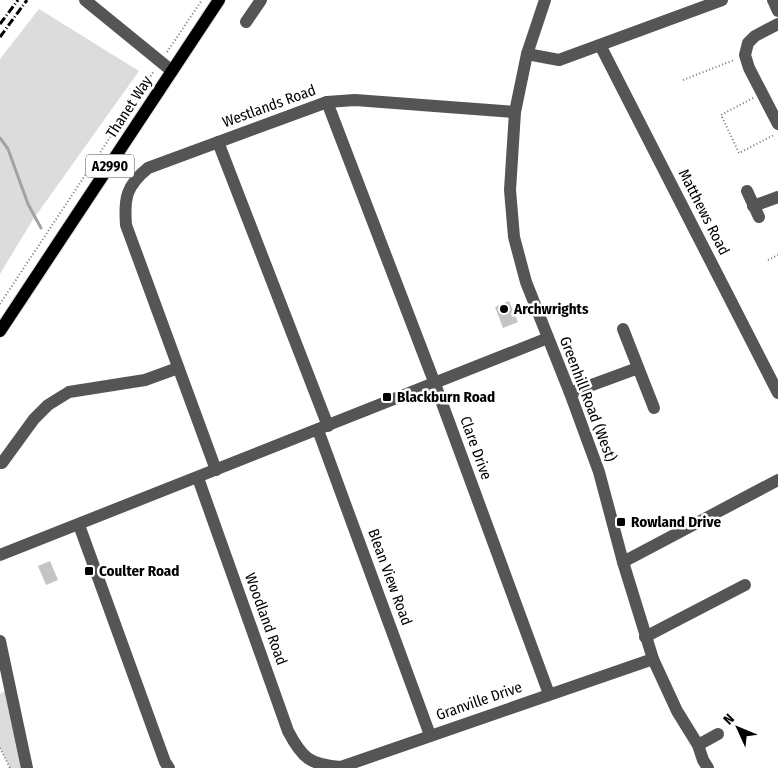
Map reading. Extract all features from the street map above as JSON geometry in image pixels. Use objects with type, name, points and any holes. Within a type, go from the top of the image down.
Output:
[{"type":"main road","name":"Thanet Way","points":[[0,331],[218,0]]},
{"type":"street","points":[[85,0],[172,72]]},
{"type":"street","points":[[245,21],[261,0]]},
{"type":"street","name":"Greenhill Road (West)","points":[[545,0],[527,54],[515,112],[510,190],[514,237],[526,282],[599,472],[645,637],[677,711],[698,745],[703,765]]},
{"type":"street","points":[[527,54],[559,60],[722,0]]},
{"type":"street","points":[[773,0],[778,11]]},
{"type":"street","points":[[778,24],[756,36],[748,43],[745,56],[749,68],[778,124]]},
{"type":"street","name":"Matthews Road","points":[[600,45],[778,393]]},
{"type":"street","name":"Westlands Road","points":[[178,368],[126,225],[127,192],[137,177],[148,168],[327,102],[355,100],[515,112]]},
{"type":"street","name":"Clare Drive","points":[[327,102],[435,384],[549,694]]},
{"type":"street","name":"Blean View Road","points":[[218,142],[323,428],[430,735]]},
{"type":"street","points":[[747,191],[756,211],[778,197]]},
{"type":"street","points":[[623,329],[655,408]]},
{"type":"street","points":[[0,555],[548,338]]},
{"type":"street","points":[[10,459],[41,412],[48,405],[69,392],[145,380],[178,368],[216,470]]},
{"type":"street","points":[[570,393],[638,368]]},
{"type":"street","name":"Woodland Road","points":[[198,478],[288,731],[297,748],[315,763]]},
{"type":"street","points":[[623,562],[778,480]]},
{"type":"street","points":[[79,525],[169,768]]},
{"type":"street","points":[[645,637],[745,585]]},
{"type":"street","points":[[0,641],[27,768]]},
{"type":"street","name":"Granville Drive","points":[[315,763],[341,767],[653,659]]},
{"type":"street","points":[[698,745],[718,734]]},
{"type":"path","points":[[0,304],[202,0]]},
{"type":"path","points":[[683,80],[745,56]]},
{"type":"path","points":[[762,93],[720,115],[739,153],[778,133]]},
{"type":"path","points":[[768,260],[778,255]]},
{"type":"path","points":[[0,748],[10,768]]},
{"type":"shaded area","points":[[39,9],[139,71],[32,221],[0,274],[0,59]]},
{"type":"shaded area","points":[[10,687],[27,768],[10,768],[0,748],[0,694]]},
{"type":"building","points":[[509,301],[518,322],[503,328],[495,307]]},
{"type":"building","points":[[50,561],[58,580],[46,585],[38,566]]},
{"type":"waterway","points":[[0,138],[8,149],[28,204],[41,228]]},
{"type":"railway","points":[[0,24],[18,0]]},
{"type":"railway","points":[[0,37],[27,0]]},
{"type":"place","name":"Archwrights","points":[[504,309]]},
{"type":"place","name":"Blackburn Road","points":[[387,397]]},
{"type":"place","name":"Rowland Drive","points":[[621,522]]},
{"type":"place","name":"Coulter Road","points":[[89,571]]}]
